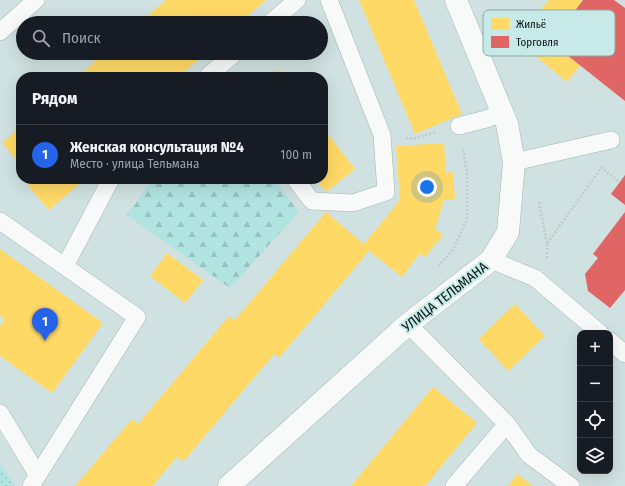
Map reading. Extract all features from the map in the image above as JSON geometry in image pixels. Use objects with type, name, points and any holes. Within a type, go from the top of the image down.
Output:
[{"type":"street","name":"УЛИЦА ТЕЛЬМАНА","points":[[229,486],[408,324],[491,260],[508,232],[514,162],[507,124],[456,0]]},
{"type":"lane","points":[[18,16],[36,0]]},
{"type":"lane","points":[[278,16],[297,0]]},
{"type":"lane","points":[[299,184],[312,201],[352,203],[386,192],[382,135],[329,0]]},
{"type":"lane","points":[[0,32],[16,18]]},
{"type":"lane","points":[[215,72],[228,60]]},
{"type":"lane","points":[[459,126],[502,113]]},
{"type":"lane","points":[[514,162],[611,140]]},
{"type":"lane","points":[[64,266],[107,184]]},
{"type":"lane","points":[[0,220],[137,317],[34,480]]},
{"type":"lane","points":[[491,260],[535,278],[596,330]]},
{"type":"lane","points":[[408,324],[507,424],[528,455],[571,486]]},
{"type":"lane","points":[[613,344],[625,354]]},
{"type":"lane","points":[[0,413],[34,480]]},
{"type":"lane","points":[[454,486],[507,424]]},
{"type":"path","points":[[382,135],[413,139],[459,126],[468,172],[467,219],[453,250],[437,267]]},
{"type":"path","points":[[538,198],[547,244],[601,167]]},
{"type":"green space","points":[[149,184],[278,184],[299,212],[230,288],[127,215]]},
{"type":"green space","points":[[0,464],[14,485],[14,486],[0,486]]},
{"type":"building: Жильё","points":[[166,0],[266,0],[248,16],[147,16]]},
{"type":"building: Жильё","points":[[359,0],[414,0],[462,114],[415,134]]},
{"type":"building: Жильё","points":[[549,0],[582,1],[575,10],[541,10]]},
{"type":"building: Жильё","points":[[535,56],[568,56],[580,65],[567,82]]},
{"type":"building: Жильё","points":[[97,60],[198,60],[184,72],[83,72]]},
{"type":"building: Жильё","points":[[16,130],[16,159],[2,143]]},
{"type":"building: Жильё","points":[[328,134],[355,169],[326,192],[319,184],[328,184]]},
{"type":"building: Жильё","points":[[444,143],[446,173],[453,172],[455,199],[444,200],[435,229],[443,235],[425,257],[420,253],[402,277],[369,251],[279,358],[274,354],[183,462],[177,457],[152,486],[75,486],[132,419],[138,424],[229,316],[235,320],[326,212],[364,244],[400,200],[396,146]]},
{"type":"building: Жильё","points":[[30,184],[79,184],[49,210],[28,186]]},
{"type":"building: Жильё","points":[[0,249],[103,323],[52,393],[0,356],[0,326],[5,319],[0,316]]},
{"type":"building: Жильё","points":[[167,253],[203,280],[185,303],[150,276]]},
{"type":"building: Жильё","points":[[515,304],[545,336],[508,371],[479,339]]},
{"type":"building: Жильё","points":[[433,387],[477,423],[425,486],[351,486]]},
{"type":"building: Жильё","points":[[517,474],[533,486],[508,486]]},
{"type":"building: Торговля","points":[[583,0],[614,0],[625,8],[625,101],[568,56],[615,56],[615,10],[576,10]]},
{"type":"building: Торговля","points":[[625,175],[625,205],[611,194]]},
{"type":"building: Торговля","points":[[625,212],[625,290],[610,308],[588,291],[585,274],[598,258],[593,254]]},
{"type":"place","name":"Женская консультация №4","points":[[45,341]]}]
